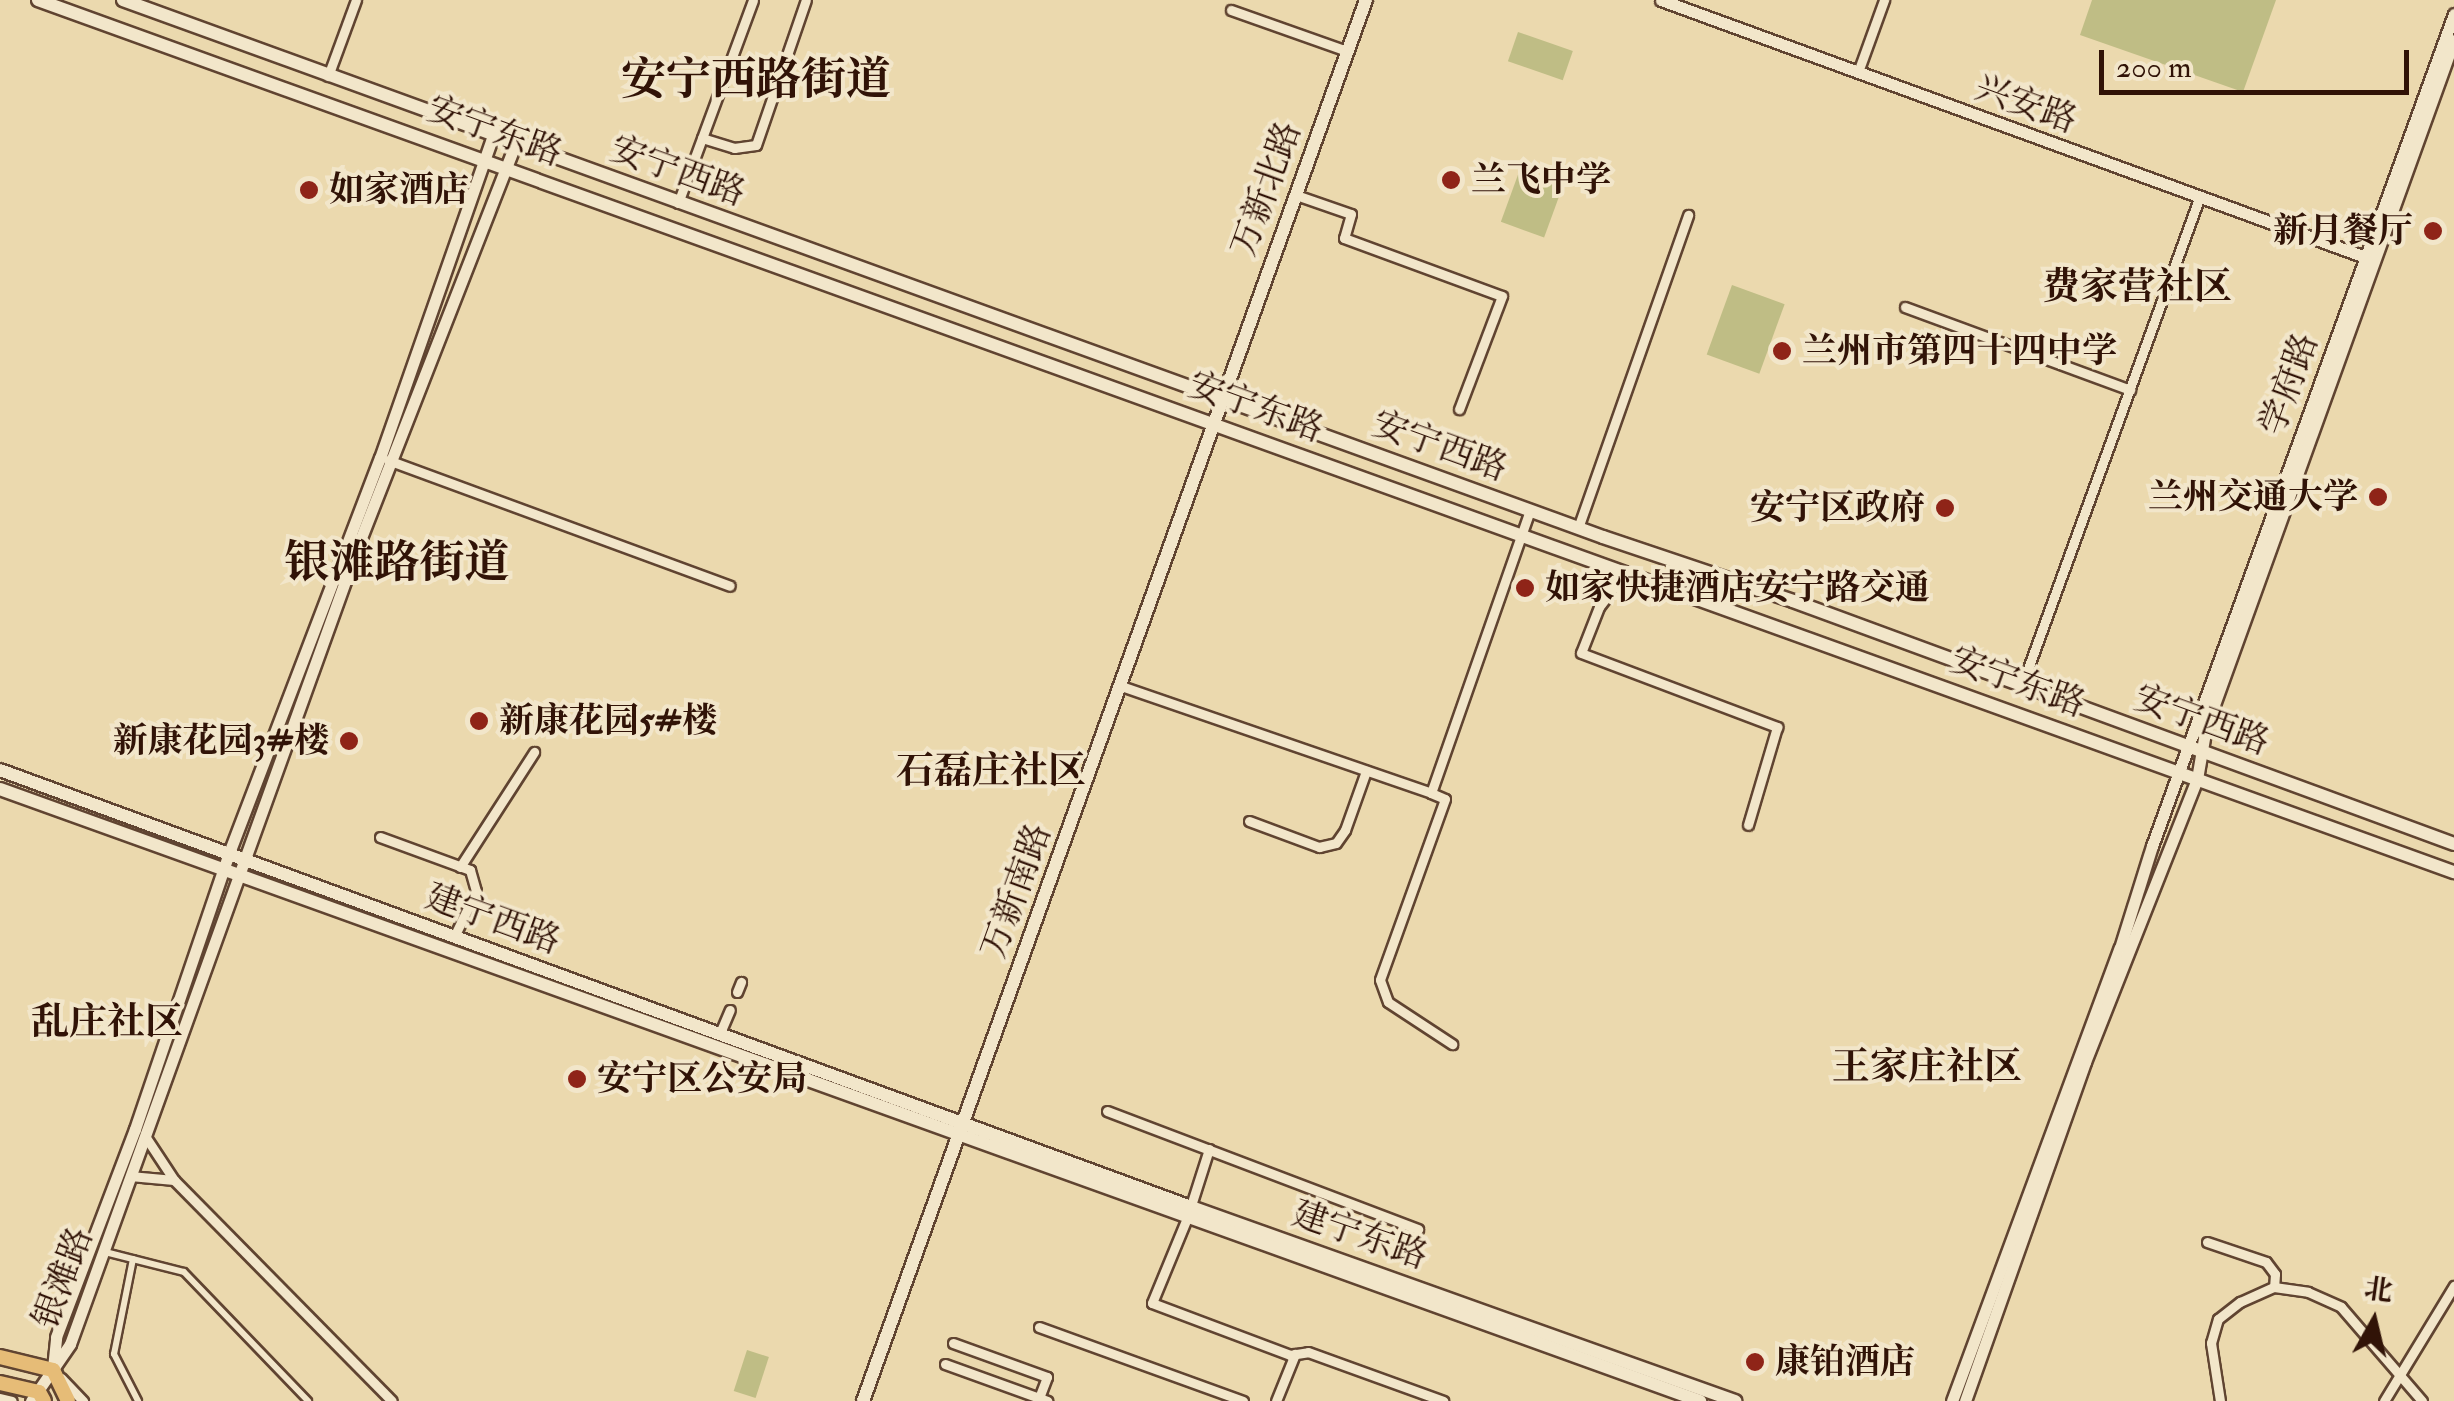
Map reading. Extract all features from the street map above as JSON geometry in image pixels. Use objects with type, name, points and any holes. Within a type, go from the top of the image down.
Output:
[{"type":"main road","name":"安宁东路","points":[[38,0],[2454,872]]},
{"type":"main road","name":"安宁西路","points":[[123,0],[2454,844]]},
{"type":"main road","name":"万新北路","points":[[1221,398],[1366,0]]},
{"type":"main road","points":[[432,140],[446,132],[442,117]]},
{"type":"main road","points":[[550,183],[551,167],[559,159]]},
{"type":"main road","name":"万新南路","points":[[863,1401],[964,1130],[1221,398]]},
{"type":"main road","name":"建宁西路","points":[[0,770],[720,1033],[964,1130]]},
{"type":"main road","points":[[2242,795],[2240,783],[2251,770]]},
{"type":"main road","name":"建宁西路","points":[[0,789],[964,1130]]},
{"type":"main road","name":"建宁东路","points":[[964,1130],[1700,1401]]},
{"type":"main road","name":"建宁东路","points":[[1189,1213],[1734,1401]]},
{"type":"main road","points":[[0,1357],[53,1370],[68,1401]]},
{"type":"main road","points":[[0,1383],[38,1398]]},
{"type":"street","points":[[328,76],[356,0]]},
{"type":"street","points":[[678,203],[753,0]]},
{"type":"street","points":[[702,138],[734,148],[756,145],[806,0]]},
{"type":"street","name":"兴安路","points":[[1661,0],[2368,258]]},
{"type":"street","points":[[1858,72],[1884,0]]},
{"type":"street","points":[[1230,10],[1348,51]]},
{"type":"street","name":"学府路","points":[[1965,1401],[2085,1062],[2197,779],[2206,727],[2454,14]]},
{"type":"street","name":"学府路","points":[[1952,1401],[2368,258],[2454,40]]},
{"type":"street","points":[[386,460],[493,135]]},
{"type":"street","points":[[386,460],[516,144]]},
{"type":"street","points":[[1296,194],[1351,214],[1344,238],[1502,296],[1459,409]]},
{"type":"street","points":[[2022,685],[2200,196]]},
{"type":"street","points":[[1578,528],[1688,215]]},
{"type":"street","points":[[1906,308],[2130,390]]},
{"type":"street","points":[[386,460],[730,586]]},
{"type":"street","name":"银滩路","points":[[53,1370],[56,1337],[135,1129],[229,853],[386,460]]},
{"type":"street","name":"银滩路","points":[[53,1370],[70,1344],[104,1252],[386,460]]},
{"type":"street","points":[[1431,793],[1530,510]]},
{"type":"street","points":[[1626,572],[1599,606],[1581,653],[1777,727],[1748,825]]},
{"type":"street","points":[[1120,686],[1445,799],[1380,980],[1388,1002],[1398,1011],[1452,1044]]},
{"type":"street","points":[[460,867],[534,752]]},
{"type":"street","points":[[1249,821],[1319,846],[1336,843],[1345,830],[1366,771]]},
{"type":"street","points":[[380,838],[470,870],[476,891],[454,937]]},
{"type":"street","points":[[720,1033],[730,1010]]},
{"type":"street","points":[[1107,1110],[1418,1229]]},
{"type":"street","points":[[145,1136],[174,1180],[392,1401]]},
{"type":"street","points":[[1209,1150],[1189,1213],[1152,1303],[1295,1354],[1308,1352],[1443,1401]]},
{"type":"street","points":[[130,1176],[174,1180]]},
{"type":"street","points":[[2207,1242],[2266,1262],[2275,1274],[2274,1286]]},
{"type":"street","points":[[104,1252],[184,1272],[308,1401]]},
{"type":"street","points":[[133,1259],[114,1354],[138,1401]]},
{"type":"street","points":[[2220,1401],[2211,1343],[2218,1319],[2240,1302],[2274,1286],[2308,1292],[2341,1307],[2422,1401]]},
{"type":"street","points":[[2384,1401],[2454,1286]]},
{"type":"street","points":[[1039,1327],[1242,1401]]},
{"type":"street","points":[[945,1364],[1043,1400],[1047,1377],[952,1342]]},
{"type":"street","points":[[1276,1401],[1295,1354]]},
{"type":"street","points":[[38,1398],[53,1370],[83,1401]]},
{"type":"street","points":[[0,1398],[12,1401]]},
{"type":"shaded area","points":[[2092,0],[2276,0],[2243,92],[2080,35]]},
{"type":"shaded area","points":[[1518,32],[1573,51],[1563,80],[1508,61]]},
{"type":"shaded area","points":[[1519,172],[1562,188],[1544,238],[1501,222]]},
{"type":"shaded area","points":[[1732,285],[1785,304],[1759,374],[1707,355]]},
{"type":"shaded area","points":[[747,1350],[769,1357],[756,1398],[734,1391]]},
{"type":"place","name":"兰飞中学","points":[[1451,180]]},
{"type":"place","name":"如家酒店","points":[[309,190]]},
{"type":"place","name":"新月餐厅","points":[[2433,231]]},
{"type":"place","name":"兰州市第四十四中学","points":[[1782,351]]},
{"type":"place","name":"兰州交通大学","points":[[2378,497]]},
{"type":"place","name":"安宁区政府","points":[[1945,508]]},
{"type":"place","name":"如家快捷酒店安宁路交通","points":[[1525,588]]},
{"type":"place","name":"新康花园5#楼","points":[[479,721]]},
{"type":"place","name":"新康花园3#楼","points":[[349,741]]},
{"type":"place","name":"安宁区公安局","points":[[577,1079]]},
{"type":"place","name":"康铂酒店","points":[[1755,1362]]},
{"type":"district","name":"安宁西路街道","points":[[756,81]]},
{"type":"district","name":"费家营社区","points":[[2137,288]]},
{"type":"district","name":"银滩路街道","points":[[397,564]]},
{"type":"district","name":"石磊庄社区","points":[[991,772]]},
{"type":"district","name":"乱庄社区","points":[[107,1023]]},
{"type":"district","name":"王家庄社区","points":[[1927,1068]]}]
